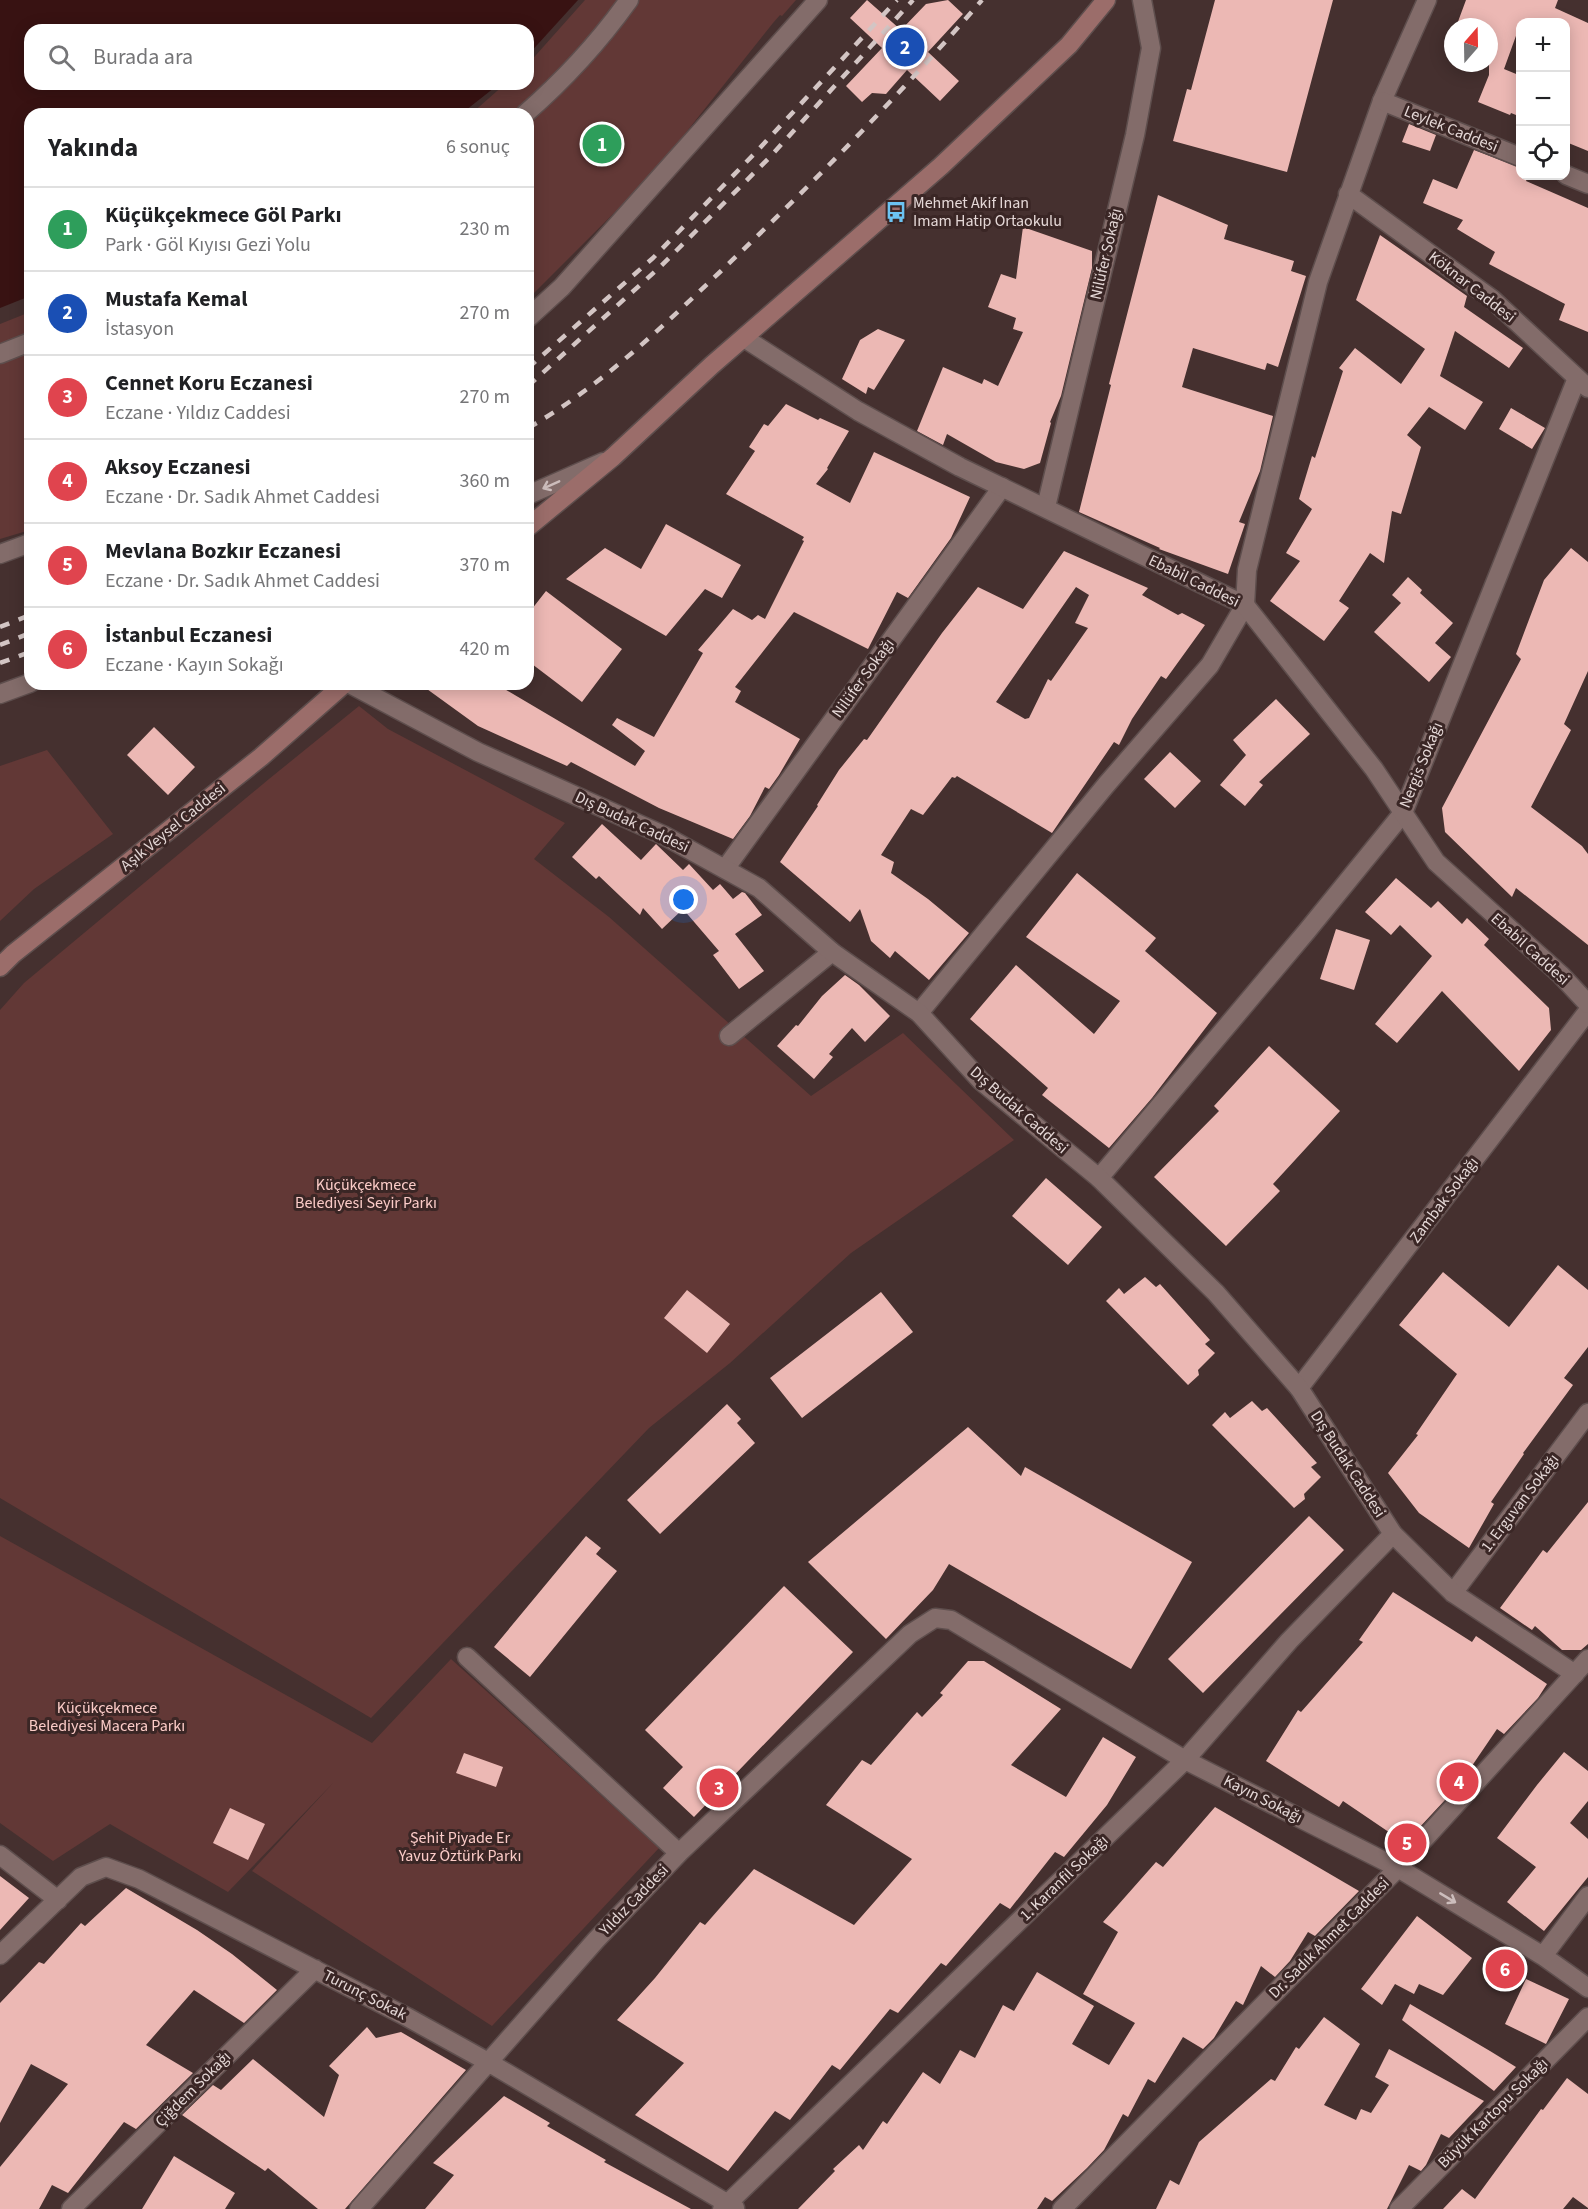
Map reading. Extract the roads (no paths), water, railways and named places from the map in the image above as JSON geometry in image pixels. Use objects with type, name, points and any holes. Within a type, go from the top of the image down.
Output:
[{"type":"main road","points":[[534,522],[612,457],[941,166],[1068,45],[1106,0]]},
{"type":"main road","name":"Aşık Veysel Caddesi","points":[[0,967],[13,954],[261,757],[337,690]]},
{"type":"street","points":[[532,108],[557,86],[611,26],[629,0]]},
{"type":"street","points":[[534,313],[562,287],[818,0]]},
{"type":"street","name":"Nilüfer Sokağı","points":[[1046,507],[1135,135],[1151,48],[1142,0]]},
{"type":"street","points":[[920,1013],[1106,785],[1210,665],[1245,605],[1247,570],[1315,293],[1382,101],[1427,0]]},
{"type":"street","name":"Leylek Caddesi","points":[[1382,101],[1516,155]]},
{"type":"street","points":[[1570,177],[1588,184]]},
{"type":"street","name":"Köknar Caddesi","points":[[1348,194],[1492,299],[1583,382]]},
{"type":"street","name":"Ebabil Caddesi","points":[[744,338],[858,411],[960,467],[1245,605],[1374,769],[1436,862],[1561,975],[1588,1004]]},
{"type":"street","points":[[0,354],[24,344]]},
{"type":"street","name":"Nergis Sokağı","points":[[1099,1178],[1403,813],[1583,382]]},
{"type":"street","points":[[534,492],[612,457]]},
{"type":"street","name":"Nilüfer Sokağı","points":[[724,869],[1002,487]]},
{"type":"street","points":[[0,554],[24,545]]},
{"type":"street","points":[[0,694],[24,686]]},
{"type":"street","name":"Dış Budak Caddesi","points":[[361,690],[478,752],[663,835],[759,888],[832,952],[920,1013],[981,1081],[1099,1178],[1216,1293],[1299,1388],[1393,1534],[1453,1593],[1575,1674]]},
{"type":"street","points":[[729,1036],[832,952]]},
{"type":"street","name":"Zambak Sokağı","points":[[1299,1388],[1588,1011]]},
{"type":"street","name":"1. Erguvan Sokağı","points":[[1453,1593],[1588,1413]]},
{"type":"street","name":"1. Karanfil Sokağı","points":[[729,2207],[1185,1760],[1289,1641],[1393,1534]]},
{"type":"street","name":"Kayın Sokağı","points":[[935,1618],[951,1620],[1185,1760],[1398,1868],[1543,1956],[1588,1988]]},
{"type":"street","name":"Yıldız Caddesi","points":[[358,2209],[596,1940],[679,1853],[910,1634],[935,1618]]},
{"type":"street","points":[[467,1658],[679,1853]]},
{"type":"street","name":"Dr. Sadık Ahmet Caddesi","points":[[1062,2209],[1398,1868],[1588,1659]]},
{"type":"street","points":[[0,1855],[58,1900]]},
{"type":"street","name":"Turunç Sokak","points":[[0,1955],[81,1877],[106,1867],[139,1879],[315,1969],[488,2062],[729,2207]]},
{"type":"street","points":[[1543,1956],[1588,1896]]},
{"type":"street","name":"Çiğdem Sokağı","points":[[71,2209],[315,1969]]},
{"type":"street","name":"Büyük Kartopu Sokağı","points":[[1399,2209],[1588,2017]]},
{"type":"railway","points":[[534,363],[653,258],[758,150],[897,0]]},
{"type":"railway","points":[[534,381],[660,267],[769,158],[913,0]]},
{"type":"railway","points":[[534,424],[580,394],[653,335],[789,205],[855,138],[982,0]]},
{"type":"railway","points":[[0,627],[24,617]]},
{"type":"railway","points":[[0,645],[24,635]]},
{"type":"railway","points":[[0,663],[24,654]]},
{"type":"place","name":"Mustafa Kemal","points":[[905,47]]},
{"type":"place","name":"Küçükçekmece Göl Parkı","points":[[602,144]]},
{"type":"place","name":"Mehmet Akif Inan Imam Hatip Ortaokulu","points":[[896,212]]},
{"type":"place","name":"Aksoy Eczanesi","points":[[1459,1782]]},
{"type":"place","name":"Cennet Koru Eczanesi","points":[[719,1788]]},
{"type":"place","name":"Mevlana Bozkır Eczanesi","points":[[1407,1843]]},
{"type":"place","name":"İstanbul Eczanesi","points":[[1505,1969]]},
{"type":"park label","name":"Küçükçekmece Belediyesi Seyir Parkı","points":[[366,1194]]},
{"type":"park label","name":"Küçükçekmece Belediyesi Macera Parkı","points":[[107,1717]]},
{"type":"park label","name":"Şehit Piyade Er Yavuz Öztürk Parkı","points":[[460,1847]]}]
